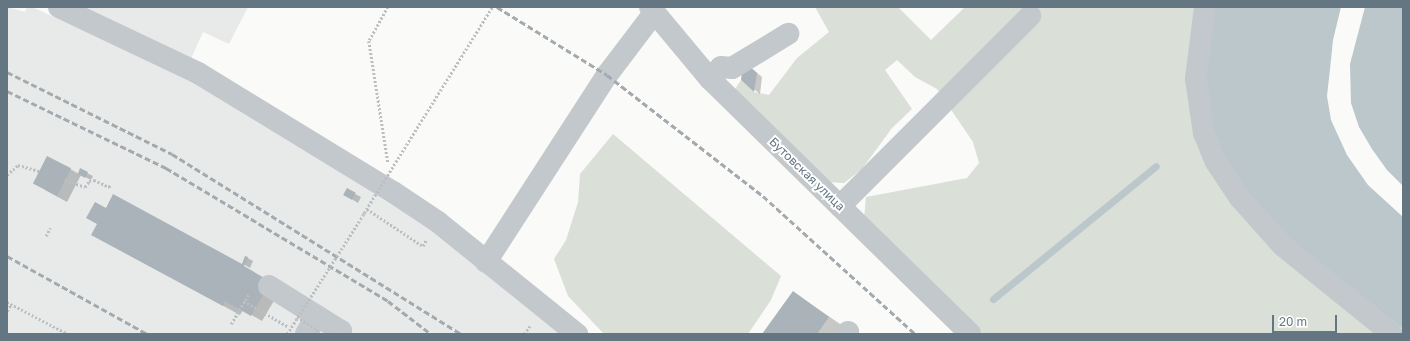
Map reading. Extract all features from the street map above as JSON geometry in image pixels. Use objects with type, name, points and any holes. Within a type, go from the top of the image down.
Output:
[{"type":"lane","points":[[59,7],[198,73],[393,192],[438,222],[577,334]]},
{"type":"lane","points":[[1205,7],[1196,79],[1204,133],[1216,162],[1240,198],[1283,246],[1392,334]]},
{"type":"lane","points":[[486,262],[652,10]]},
{"type":"lane","name":"Бутовская улица","points":[[652,10],[710,79],[970,334]]},
{"type":"lane","points":[[840,206],[1030,16]]},
{"type":"lane","points":[[710,79],[721,67],[732,68],[788,34]]},
{"type":"lane","points":[[269,286],[306,326],[341,331],[340,334]]},
{"type":"path","points":[[388,7],[369,41],[393,192]]},
{"type":"path","points":[[287,334],[306,326],[367,209],[492,7]]},
{"type":"path","points":[[7,175],[18,165],[39,171]]},
{"type":"path","points":[[65,180],[85,186],[89,181],[94,180],[109,187],[111,184]]},
{"type":"path","points":[[367,209],[423,246],[426,241],[420,236]]},
{"type":"path","points":[[46,236],[50,228]]},
{"type":"path","points":[[231,324],[257,279],[269,286]]},
{"type":"path","points":[[244,301],[266,313],[306,326]]},
{"type":"path","points":[[7,302],[68,334]]},
{"type":"path","points":[[7,311],[11,304]]},
{"type":"path","points":[[524,334],[530,326]]},
{"type":"shaded area","points":[[7,7],[25,12],[27,7],[32,7],[177,73],[427,226],[563,334],[7,334]]},
{"type":"shaded area","points":[[75,7],[248,7],[229,44],[203,32],[191,59]]},
{"type":"shaded area","points":[[815,7],[898,7],[931,40],[965,7],[1195,7],[1375,334],[982,334],[864,219],[866,197],[967,178],[979,163],[973,142],[937,89],[915,77],[897,60],[885,70],[912,109],[892,128],[862,169],[844,183],[826,182],[733,92],[741,80],[754,92],[769,95],[797,58],[829,32]]},
{"type":"shaded area","points":[[1211,7],[1341,7],[1333,40],[1327,96],[1331,120],[1347,155],[1368,185],[1403,217],[1403,329],[1293,241],[1243,188],[1214,141],[1203,87]]},
{"type":"shaded area","points":[[1365,7],[1403,7],[1403,186],[1387,170],[1372,149],[1359,127],[1351,103],[1350,64]]},
{"type":"shaded area","points":[[613,134],[781,276],[771,300],[748,334],[604,334],[568,296],[554,259],[566,240],[578,202],[580,174]]},
{"type":"building","points":[[743,61],[757,73],[754,92],[741,80]]},
{"type":"building","points":[[47,156],[71,168],[57,196],[33,184]]},
{"type":"building","points":[[80,168],[88,172],[85,178],[78,174]]},
{"type":"building","points":[[347,188],[356,193],[352,200],[343,195]]},
{"type":"building","points":[[113,194],[242,264],[245,256],[248,257],[244,266],[271,282],[251,316],[225,301],[223,306],[91,235],[97,224],[86,218],[95,202],[106,208]]},
{"type":"building","points":[[793,291],[829,317],[817,334],[762,334]]},
{"type":"waterway","points":[[993,299],[1156,166]]},
{"type":"railway","points":[[497,7],[607,75],[763,196],[915,334]]},
{"type":"railway","points":[[7,72],[172,154],[461,334]]},
{"type":"railway","points":[[7,91],[166,168],[388,301],[431,334]]},
{"type":"railway","points":[[7,256],[147,334]]}]
